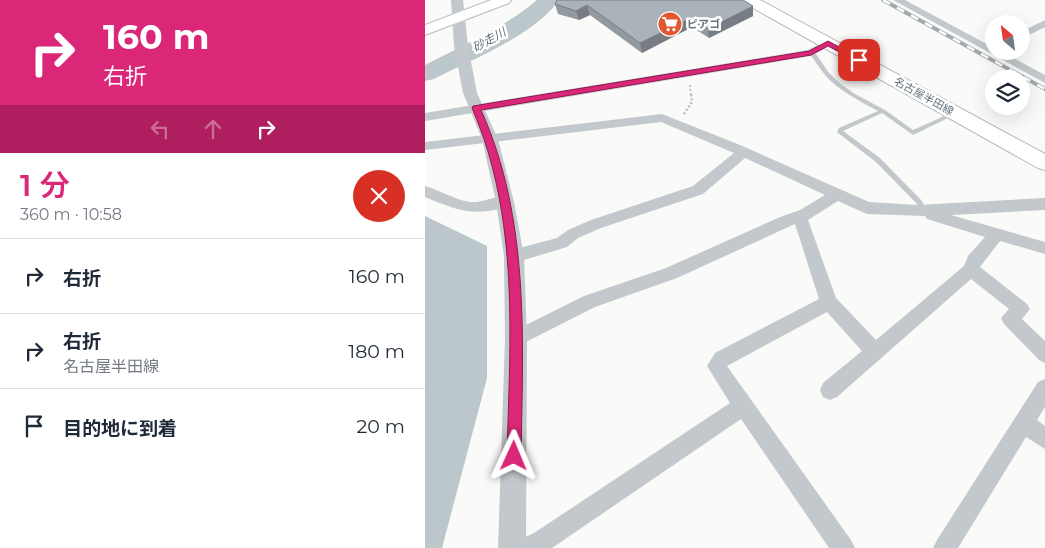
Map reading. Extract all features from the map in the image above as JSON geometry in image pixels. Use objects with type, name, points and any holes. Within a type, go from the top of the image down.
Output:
[{"type":"main road","points":[[425,21],[483,0]]},
{"type":"main road","points":[[425,30],[457,9],[504,0]]},
{"type":"main road","name":"名古屋半田線","points":[[749,0],[1045,162]]},
{"type":"street","points":[[898,0],[985,47]]},
{"type":"street","points":[[457,9],[461,46],[470,93],[490,139],[505,202],[514,256],[516,338],[512,548]]},
{"type":"street","points":[[1030,31],[1045,23]]},
{"type":"street","points":[[425,117],[811,53],[828,43]]},
{"type":"street","points":[[1009,60],[1045,80]]},
{"type":"street","points":[[425,146],[662,118],[867,208],[920,211],[1045,204]]},
{"type":"street","points":[[514,256],[562,243],[573,234],[596,224],[697,190],[743,153]]},
{"type":"street","points":[[425,191],[461,206],[475,209],[486,208],[505,202]]},
{"type":"street","points":[[516,338],[589,301],[671,273],[785,221],[800,218],[836,195]]},
{"type":"street","points":[[920,211],[1045,248]]},
{"type":"street","points":[[800,218],[829,302],[875,352]]},
{"type":"street","points":[[830,390],[971,270],[974,261],[997,233]]},
{"type":"street","points":[[971,270],[1021,309],[1010,318],[1045,354]]},
{"type":"street","points":[[829,302],[721,359],[717,366],[843,548]]},
{"type":"street","points":[[945,548],[1045,388]]},
{"type":"street","points":[[527,548],[533,547],[743,406]]},
{"type":"street","points":[[1024,422],[1045,439]]},
{"type":"lane","points":[[811,53],[818,58],[827,74],[859,99],[883,111],[913,132],[944,118],[952,111]]},
{"type":"lane","points":[[883,111],[841,129],[840,132],[878,160],[920,203],[920,211]]},
{"type":"path","points":[[678,125],[691,102],[688,72]]},
{"type":"shaded area","points":[[425,216],[487,246],[487,378],[442,548],[425,548]]},
{"type":"building","name":"ピアゴ","points":[[557,0],[743,0],[753,6],[708,29],[691,18],[640,43],[587,5],[576,11],[555,4]]},
{"type":"waterway","name":"砂走川","points":[[425,74],[504,34],[524,22],[549,0]]},
{"type":"railway","points":[[883,0],[1045,89]]},
{"type":"place","name":"ピアゴ","points":[[670,24]]},
{"type":"route","points":[[514,456],[516,338],[514,256],[505,202],[490,139],[476,108],[505,105],[688,72],[811,53],[828,43],[859,60]]}]
